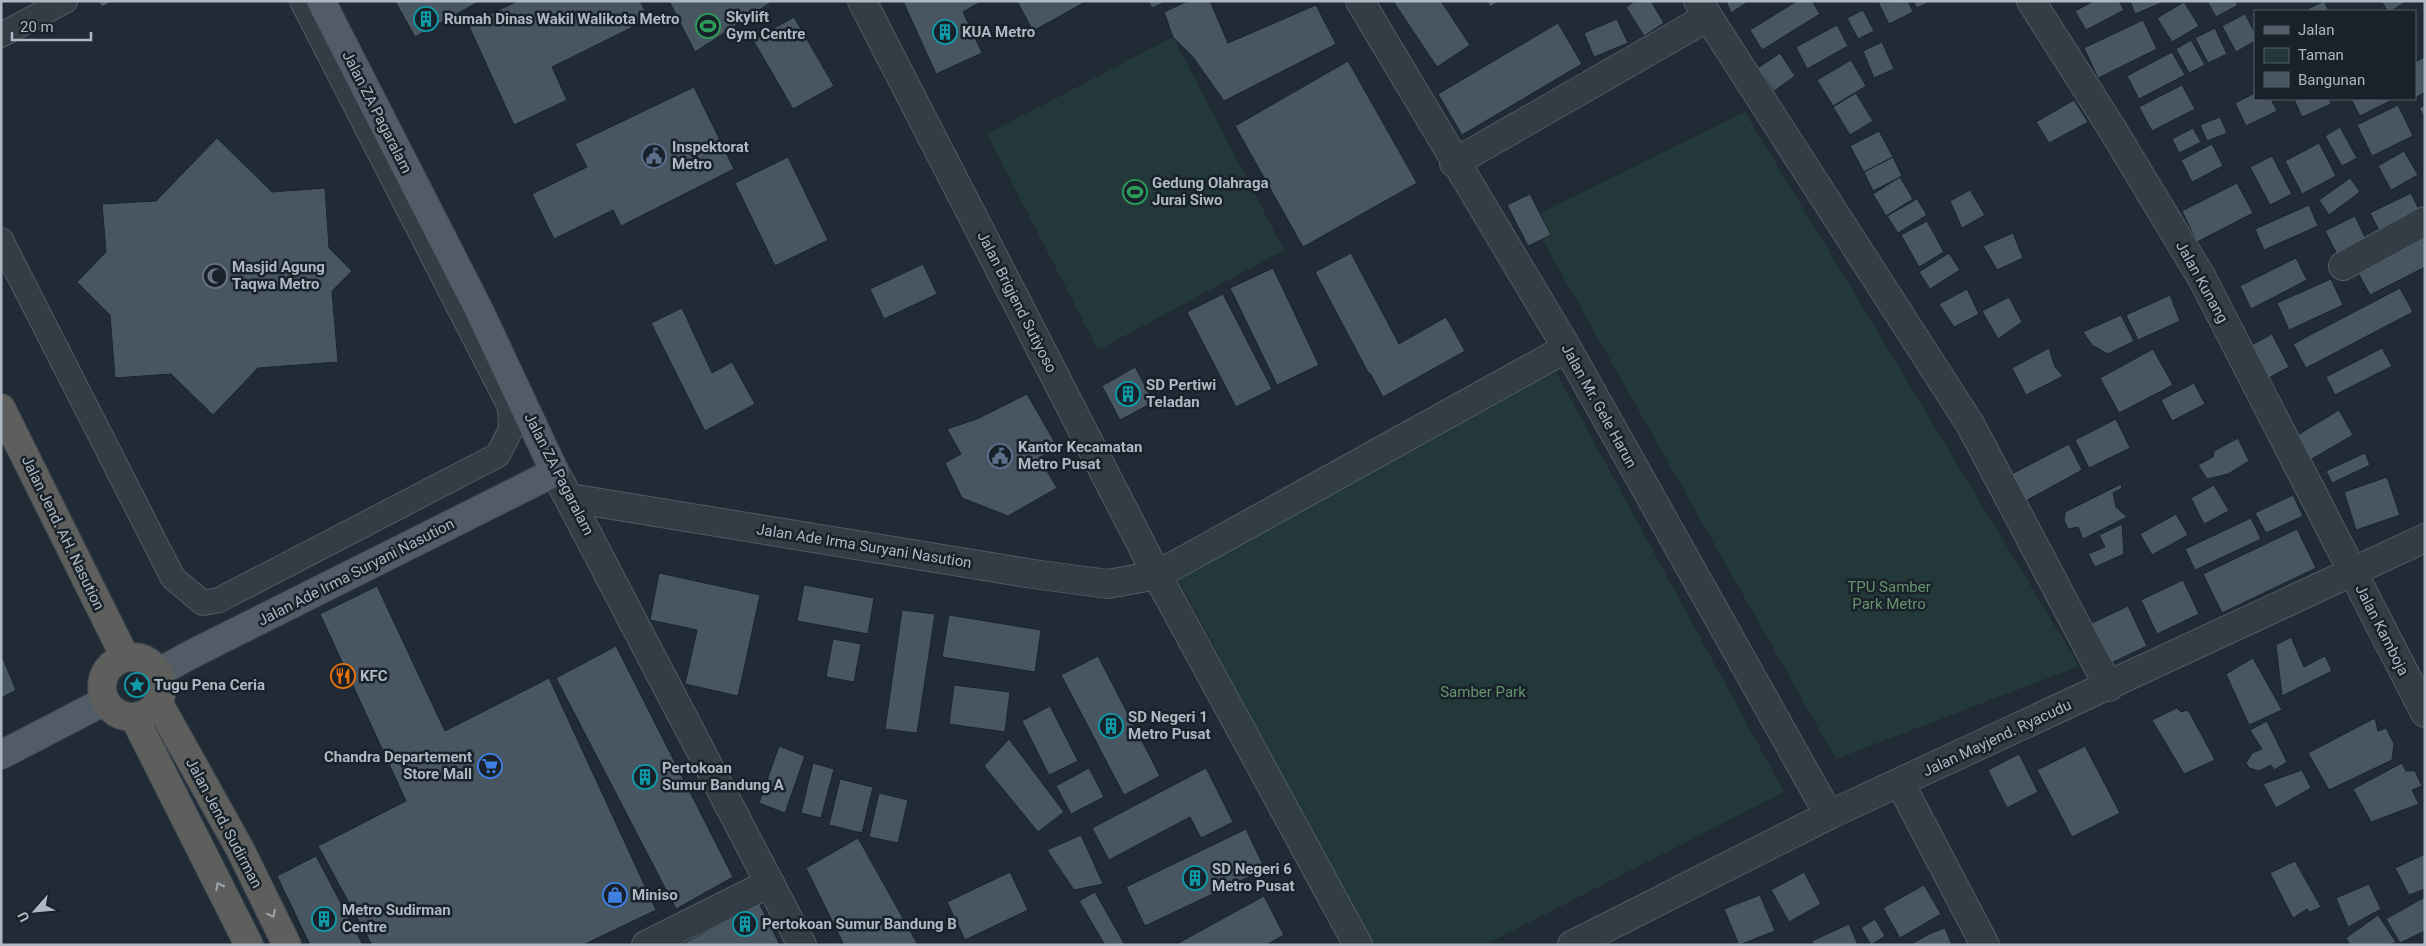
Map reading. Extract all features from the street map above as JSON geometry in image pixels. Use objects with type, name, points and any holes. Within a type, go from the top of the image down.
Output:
[{"type":"highway","name":"Jalan Jend. AH. Nasution","points":[[1,408],[125,657]]},
{"type":"highway","points":[[125,657],[144,659],[153,665],[162,682],[158,702],[148,713],[134,717],[117,713],[105,700],[102,687],[104,674],[113,663],[125,657]]},
{"type":"highway","name":"Jalan Jend. Sudirman","points":[[158,702],[240,849],[287,945]]},
{"type":"highway","name":"Jalan Jend. Sudirman","points":[[134,717],[249,945]]},
{"type":"main road","name":"Jalan ZA Pagaralam","points":[[321,1],[478,308],[555,472]]},
{"type":"main road","name":"Jalan Ade Irma Suryani Nasution","points":[[158,673],[186,657],[555,472]]},
{"type":"main road","points":[[1,755],[105,700]]},
{"type":"street","points":[[1,35],[65,1]]},
{"type":"street","points":[[1,240],[173,578],[203,603],[219,600],[498,454],[511,429],[510,407],[302,1]]},
{"type":"street","name":"Jalan Brigjend Sutiyoso","points":[[862,1],[1157,575],[1358,945]]},
{"type":"street","name":"Jalan Mr. Gele Harun","points":[[1360,1],[1454,163],[1567,348],[1830,815]]},
{"type":"street","name":"Jalan Kunang","points":[[2031,1],[2112,127],[2202,278],[2353,573]]},
{"type":"street","points":[[1454,163],[1703,9],[1970,424],[2109,687]]},
{"type":"street","points":[[2343,266],[2425,221]]},
{"type":"street","name":"Jalan Ade Irma Suryani Nasution","points":[[570,498],[1013,571],[1108,584],[1157,575],[1567,348]]},
{"type":"street","name":"Jalan ZA Pagaralam","points":[[555,472],[802,945]]},
{"type":"street","name":"Jalan Mayjend. Ryacudu","points":[[1572,945],[1830,815],[2109,687],[2425,538]]},
{"type":"street","name":"Jalan Kamboja","points":[[2353,573],[2425,713]]},
{"type":"street","points":[[1900,783],[1985,945]]},
{"type":"street","points":[[646,945],[770,883]]},
{"type":"green space","name":"Gedung Olahraga Jurai Siwo","points":[[1173,37],[1284,250],[1098,350],[987,134]]},
{"type":"green space","name":"TPU Samber Park Metro","points":[[1745,112],[2079,666],[1836,759],[1530,218]]},
{"type":"green space","name":"Samber Park","points":[[1556,372],[1784,792],[1485,945],[1370,945],[1176,574]]},
{"type":"building","points":[[98,1],[113,1],[102,7]]},
{"type":"building","name":"Rumah Dinas Wakil Walikota Metro","points":[[395,1],[480,1],[415,37]]},
{"type":"building","points":[[518,1],[640,1],[649,19],[552,67],[567,100],[514,125],[468,24]]},
{"type":"building","name":"Skylift Gym Centre","points":[[669,1],[773,1],[695,52]]},
{"type":"building","name":"KUA Metro","points":[[903,1],[982,1],[963,12],[982,53],[936,74]]},
{"type":"building","points":[[1017,1],[1087,1],[1033,31]]},
{"type":"building","points":[[1148,1],[1167,1],[1152,8]]},
{"type":"building","points":[[1188,1],[1210,1],[1228,43],[1316,5],[1336,44],[1224,101],[1193,57],[1173,37],[1164,12]]},
{"type":"building","points":[[1393,1],[1441,1],[1470,45],[1437,67]]},
{"type":"building","points":[[1487,1],[1500,1],[1490,7]]},
{"type":"building","points":[[1635,1],[1651,1],[1664,23],[1644,36],[1626,7]]},
{"type":"building","points":[[1726,1],[1749,1],[1731,13]]},
{"type":"building","points":[[1797,1],[1812,1],[1820,14],[1762,50],[1750,30]]},
{"type":"building","points":[[1908,1],[1913,12],[1889,24],[1878,2]]},
{"type":"building","points":[[1913,1],[1931,1],[1917,8]]},
{"type":"building","points":[[2094,1],[2119,1],[2124,10],[2086,30],[2075,11]]},
{"type":"building","points":[[2130,1],[2166,1],[2135,14]]},
{"type":"building","points":[[2207,1],[2235,1],[2238,5],[2216,17]]},
{"type":"building","points":[[2324,1],[2328,10],[2306,10]]},
{"type":"building","points":[[2381,1],[2407,1],[2393,10],[2387,10]]},
{"type":"building","points":[[2184,2],[2199,26],[2172,42],[2157,18]]},
{"type":"building","points":[[1863,10],[1874,31],[1858,39],[1847,18]]},
{"type":"building","points":[[2245,14],[2254,31],[2254,42],[2236,52],[2222,26]]},
{"type":"building","points":[[794,17],[834,86],[793,109],[753,40]]},
{"type":"building","points":[[1617,19],[1628,43],[1594,57],[1584,33]]},
{"type":"building","points":[[2143,20],[2157,49],[2098,78],[2084,48]]},
{"type":"building","points":[[1558,23],[1582,64],[1462,135],[1438,94]]},
{"type":"building","points":[[1837,25],[1848,46],[1807,69],[1796,47]]},
{"type":"building","points":[[2215,28],[2227,54],[2208,63],[2195,38]]},
{"type":"building","points":[[2191,40],[2205,65],[2189,73],[2176,49]]},
{"type":"building","points":[[1882,42],[1894,69],[1874,78],[1863,51]]},
{"type":"building","points":[[2172,52],[2185,75],[2139,99],[2127,76]]},
{"type":"building","points":[[1780,53],[1795,76],[1774,91],[1758,68]]},
{"type":"building","points":[[2425,57],[2425,92],[2416,97],[2416,62]]},
{"type":"building","points":[[1851,60],[1866,86],[1833,106],[1817,80]]},
{"type":"building","points":[[1348,61],[1417,183],[1303,247],[1235,126]]},
{"type":"building","points":[[2182,85],[2195,109],[2152,131],[2139,107]]},
{"type":"building","name":"Inspektorat Metro","points":[[694,87],[734,169],[621,226],[613,210],[554,239],[532,194],[587,167],[575,144]]},
{"type":"building","points":[[1856,93],[1873,121],[1850,135],[1833,107]]},
{"type":"building","points":[[2254,94],[2254,100],[2272,100],[2277,111],[2246,126],[2235,103]]},
{"type":"building","points":[[2074,100],[2088,122],[2049,143],[2036,122]]},
{"type":"building","points":[[2294,100],[2329,100],[2331,104],[2302,117]]},
{"type":"building","points":[[2352,100],[2392,100],[2360,116]]},
{"type":"building","points":[[2398,105],[2413,136],[2372,156],[2357,125]]},
{"type":"building","points":[[2425,105],[2425,118],[2419,108]]},
{"type":"building","points":[[2220,117],[2227,133],[2207,141],[2200,125]]},
{"type":"building","points":[[2340,127],[2357,158],[2342,166],[2325,136]]},
{"type":"building","points":[[2193,128],[2201,142],[2179,153],[2172,139]]},
{"type":"building","points":[[1879,131],[1893,157],[1864,172],[1850,146]]},
{"type":"building","name":"Masjid Agung Taqwa Metro","points":[[217,138],[272,192],[325,188],[329,248],[352,271],[332,291],[338,362],[258,368],[213,415],[171,374],[115,378],[110,315],[77,282],[106,252],[102,204],[156,201]]},
{"type":"building","points":[[2319,143],[2336,176],[2302,194],[2285,161]]},
{"type":"building","points":[[2212,144],[2223,166],[2192,182],[2181,160]]},
{"type":"building","points":[[2404,151],[2418,175],[2391,190],[2378,166]]},
{"type":"building","points":[[2272,156],[2292,194],[2270,205],[2250,167]]},
{"type":"building","points":[[788,157],[828,240],[775,266],[735,183]]},
{"type":"building","points":[[1893,157],[1902,176],[1873,191],[1864,172]]},
{"type":"building","points":[[1900,177],[1913,199],[1886,216],[1873,194]]},
{"type":"building","points":[[2350,178],[2360,192],[2329,215],[2319,200]]},
{"type":"building","points":[[2237,183],[2253,213],[2197,242],[2182,211]]},
{"type":"building","points":[[1970,190],[1985,215],[1962,228],[1950,201]]},
{"type":"building","points":[[2411,193],[2421,214],[2381,234],[2370,213]]},
{"type":"building","points":[[1530,194],[1551,235],[1528,246],[1507,205]]},
{"type":"building","points":[[1917,199],[1927,215],[1898,233],[1887,216]]},
{"type":"building","points":[[2309,205],[2318,226],[2264,250],[2255,229]]},
{"type":"building","points":[[2355,216],[2369,246],[2340,260],[2325,231]]},
{"type":"building","points":[[1927,221],[1944,252],[1919,267],[1901,235]]},
{"type":"building","points":[[2425,228],[2425,267],[2370,295],[2354,265]]},
{"type":"building","points":[[2013,233],[2023,258],[1997,270],[1983,246]]},
{"type":"building","points":[[1351,253],[1399,344],[1446,317],[1465,351],[1383,397],[1315,272]]},
{"type":"building","points":[[1949,253],[1960,270],[1930,289],[1919,272]]},
{"type":"building","points":[[2296,258],[2307,280],[2251,309],[2240,286]]},
{"type":"building","points":[[923,264],[937,294],[884,319],[870,289]]},
{"type":"building","points":[[1273,268],[1319,365],[1277,385],[1230,288]]},
{"type":"building","points":[[2331,279],[2343,305],[2289,330],[2277,303]]},
{"type":"building","points":[[2400,288],[2413,312],[2306,368],[2293,344]]},
{"type":"building","points":[[1967,289],[1979,314],[1954,327],[1939,304]]},
{"type":"building","points":[[1223,294],[1272,389],[1236,407],[1187,312]]},
{"type":"building","points":[[2170,295],[2180,321],[2138,340],[2126,315]]},
{"type":"building","points":[[2009,297],[2022,322],[1998,339],[1982,311]]},
{"type":"building","points":[[682,308],[712,373],[732,362],[755,404],[705,431],[651,323]]},
{"type":"building","points":[[2121,315],[2134,341],[2108,354],[2092,345],[2083,332]]},
{"type":"building","points":[[2272,334],[2289,367],[2263,381],[2246,348]]},
{"type":"building","points":[[2049,348],[2055,367],[2063,376],[2026,395],[2012,368]]},
{"type":"building","points":[[2382,348],[2392,366],[2335,395],[2326,377]]},
{"type":"building","points":[[2153,349],[2173,385],[2119,413],[2100,378]]},
{"type":"building","name":"SD Pertiwi Teladan","points":[[1135,367],[1154,402],[1120,420],[1102,386]]},
{"type":"building","points":[[2194,383],[2205,404],[2172,421],[2161,400]]},
{"type":"building","name":"Kantor Kecamatan Metro Pusat","points":[[1027,394],[1058,448],[1039,458],[1057,488],[1008,516],[962,498],[945,463],[961,454],[947,429],[977,419]]},
{"type":"building","points":[[2339,410],[2353,435],[2310,460],[2296,436]]},
{"type":"building","points":[[2116,419],[2130,448],[2089,468],[2075,440]]},
{"type":"building","points":[[2238,438],[2249,461],[2228,474],[2207,479],[2198,465],[2213,457],[2214,451]]},
{"type":"building","points":[[2069,444],[2082,470],[2022,503],[2008,476]]},
{"type":"building","points":[[2365,453],[2370,465],[2332,483],[2326,471]]},
{"type":"building","points":[[2387,477],[2400,515],[2356,530],[2344,492]]},
{"type":"building","points":[[2121,484],[2122,488],[2113,493],[2116,507],[2127,517],[2083,539],[2078,527],[2068,529],[2064,520],[2065,512]]},
{"type":"building","points":[[2214,485],[2229,511],[2204,524],[2191,498]]},
{"type":"building","points":[[2293,495],[2303,516],[2266,533],[2255,513]]},
{"type":"building","points":[[2176,514],[2188,535],[2152,555],[2140,534]]},
{"type":"building","points":[[2251,518],[2261,539],[2195,570],[2185,549]]},
{"type":"building","points":[[2122,524],[2124,554],[2095,567],[2088,554],[2105,547],[2099,535]]},
{"type":"building","points":[[2297,529],[2316,568],[2222,613],[2203,574]]},
{"type":"building","points":[[659,573],[760,595],[738,696],[685,684],[697,630],[650,620]]},
{"type":"building","points":[[2183,580],[2199,614],[2157,634],[2141,600]]},
{"type":"building","points":[[804,585],[874,598],[868,634],[797,621]]},
{"type":"building","name":"Chandra Departement Store Mall","points":[[377,586],[445,731],[549,678],[656,910],[583,945],[372,945],[318,846],[406,801],[320,614]]},
{"type":"building","points":[[2128,606],[2147,646],[2109,664],[2090,624]]},
{"type":"building","points":[[902,610],[935,614],[917,733],[885,729]]},
{"type":"building","points":[[949,615],[1041,630],[1035,672],[942,657]]},
{"type":"building","points":[[2291,637],[2304,667],[2325,656],[2332,671],[2282,696],[2276,645]]},
{"type":"building","points":[[833,639],[861,644],[854,682],[826,677]]},
{"type":"building","name":"Pertokoan Sumur Bandung A","points":[[616,646],[733,877],[676,909],[556,678]]},
{"type":"building","points":[[1,654],[16,690],[1,698]]},
{"type":"building","name":"SD Negeri 1 Metro Pusat","points":[[1098,656],[1160,776],[1124,795],[1061,675]]},
{"type":"building","points":[[2253,658],[2282,710],[2249,725],[2226,674]]},
{"type":"building","points":[[954,685],[1010,692],[1005,732],[949,724]]},
{"type":"building","points":[[1050,706],[1078,761],[1049,775],[1022,721]]},
{"type":"building","points":[[2177,708],[2181,712],[2188,710],[2215,760],[2184,774],[2152,720]]},
{"type":"building","points":[[2375,718],[2378,731],[2386,728],[2394,744],[2392,760],[2329,790],[2308,753]]},
{"type":"building","points":[[2267,721],[2287,762],[2274,770],[2271,765],[2259,771],[2249,768],[2246,763],[2252,753],[2262,749],[2250,730]]},
{"type":"building","points":[[1009,739],[1064,812],[1038,832],[984,766]]},
{"type":"building","points":[[779,746],[805,756],[785,813],[759,803]]},
{"type":"building","points":[[2085,746],[2120,813],[2072,837],[2037,770]]},
{"type":"building","points":[[2019,754],[2038,792],[2007,808],[1988,770]]},
{"type":"building","points":[[813,763],[834,769],[821,818],[801,813]]},
{"type":"building","points":[[2402,763],[2406,771],[2415,771],[2422,786],[2412,790],[2419,804],[2371,822],[2353,789]]},
{"type":"building","points":[[1089,768],[1104,797],[1071,814],[1056,786]]},
{"type":"building","points":[[1206,768],[1233,822],[1201,838],[1190,817],[1109,860],[1092,828]]},
{"type":"building","points":[[2302,770],[2311,788],[2276,808],[2263,784]]},
{"type":"building","points":[[840,779],[873,787],[862,833],[829,825]]},
{"type":"building","points":[[879,793],[908,800],[898,843],[869,837]]},
{"type":"building","name":"SD Negeri 6 Metro Pusat","points":[[1246,829],[1265,869],[1145,926],[1126,887]]},
{"type":"building","points":[[1081,835],[1103,884],[1074,890],[1047,850]]},
{"type":"building","points":[[858,838],[918,945],[844,945],[806,868]]},
{"type":"building","points":[[2425,854],[2425,889],[2409,895],[2395,868]]},
{"type":"building","name":"Metro Sudirman Centre","points":[[316,856],[363,945],[310,945],[277,876]]},
{"type":"building","points":[[2295,861],[2321,907],[2310,912],[2307,909],[2293,918],[2270,873]]},
{"type":"building","points":[[1010,872],[1028,910],[965,940],[947,902]]},
{"type":"building","points":[[1804,872],[1821,904],[1789,922],[1771,890]]},
{"type":"building","points":[[2369,884],[2381,909],[2348,927],[2336,898]]},
{"type":"building","points":[[1924,885],[1941,914],[1900,938],[1883,908]]},
{"type":"building","points":[[1095,892],[1125,945],[1105,945],[1079,901]]},
{"type":"building","points":[[1760,895],[1775,931],[1739,945],[1724,909]]},
{"type":"building","points":[[1264,896],[1284,935],[1266,945],[1175,945]]},
{"type":"building","points":[[2425,897],[2425,931],[2400,943],[2386,919]]},
{"type":"building","name":"Pertokoan Sumur Bandung B","points":[[759,903],[780,945],[681,945]]},
{"type":"building","points":[[2378,915],[2396,942],[2390,945],[2350,945],[2346,938]]},
{"type":"building","points":[[1875,919],[1885,936],[1871,945],[1861,928]]},
{"type":"building","points":[[1849,924],[1858,945],[1813,945],[1812,941]]},
{"type":"building","points":[[1945,928],[1952,945],[1910,945],[1929,934]]},
{"type":"place","name":"Rumah Dinas Wakil Walikota Metro","points":[[426,19]]},
{"type":"place","name":"Skylift Gym Centre","points":[[708,26]]},
{"type":"place","name":"KUA Metro","points":[[945,32]]},
{"type":"place","name":"Inspektorat Metro","points":[[654,156]]},
{"type":"place","name":"Gedung Olahraga Jurai Siwo","points":[[1135,192]]},
{"type":"place","name":"Masjid Agung Taqwa Metro","points":[[215,276]]},
{"type":"place","name":"SD Pertiwi Teladan","points":[[1128,394]]},
{"type":"place","name":"Kantor Kecamatan Metro Pusat","points":[[1000,456]]},
{"type":"place","name":"KFC","points":[[343,676]]},
{"type":"place","name":"Tugu Pena Ceria","points":[[137,685]]},
{"type":"place","name":"SD Negeri 1 Metro Pusat","points":[[1111,726]]},
{"type":"place","name":"Chandra Departement Store Mall","points":[[490,766]]},
{"type":"place","name":"Pertokoan Sumur Bandung A","points":[[645,777]]},
{"type":"place","name":"SD Negeri 6 Metro Pusat","points":[[1195,878]]},
{"type":"place","name":"Miniso","points":[[615,895]]},
{"type":"place","name":"Metro Sudirman Centre","points":[[324,919]]},
{"type":"place","name":"Pertokoan Sumur Bandung B","points":[[745,924]]}]
